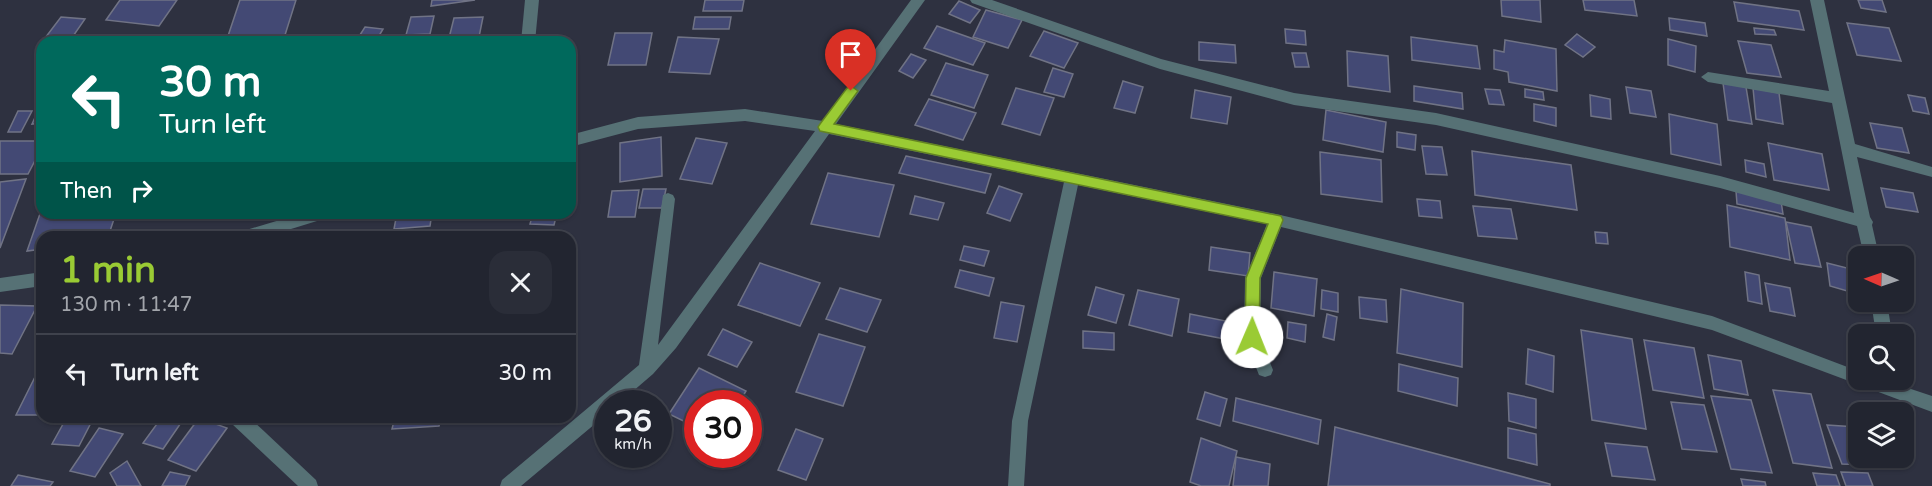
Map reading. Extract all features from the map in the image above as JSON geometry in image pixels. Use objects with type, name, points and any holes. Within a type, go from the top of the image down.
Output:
[{"type":"street","points":[[529,36],[532,0]]},
{"type":"street","points":[[508,486],[647,369],[670,343],[918,0]]},
{"type":"street","points":[[977,0],[1160,64],[1294,99],[1436,118],[1577,152],[1720,182],[1866,222]]},
{"type":"street","points":[[1817,0],[1870,246]]},
{"type":"street","points":[[1708,77],[1837,98]]},
{"type":"street","points":[[576,139],[638,123],[745,115],[825,127],[1276,220],[1712,323],[1848,374]]},
{"type":"street","points":[[1850,149],[1930,172]]},
{"type":"street","points":[[1016,486],[1020,421],[1072,178]]},
{"type":"street","points":[[647,369],[668,199]]},
{"type":"street","points":[[264,231],[304,219]]},
{"type":"street","points":[[1265,370],[1252,337],[1253,278],[1276,220]]},
{"type":"street","points":[[0,285],[36,281]]},
{"type":"street","points":[[1903,390],[1932,404]]},
{"type":"street","points":[[243,423],[310,486]]},
{"type":"building","points":[[120,0],[177,0],[159,26],[106,20]]},
{"type":"building","points":[[240,0],[296,0],[285,35],[228,36]]},
{"type":"building","points":[[432,0],[475,0],[431,6]]},
{"type":"building","points":[[705,0],[744,0],[742,11],[703,11]]},
{"type":"building","points":[[1501,0],[1540,0],[1541,22],[1502,16]]},
{"type":"building","points":[[1583,0],[1634,0],[1637,16],[1585,10]]},
{"type":"building","points":[[1858,0],[1882,0],[1886,12],[1861,8]]},
{"type":"building","points":[[959,1],[980,10],[970,23],[949,14]]},
{"type":"building","points":[[1734,2],[1799,11],[1804,30],[1738,21]]},
{"type":"building","points":[[986,10],[1022,20],[1008,48],[973,37]]},
{"type":"building","points":[[434,16],[430,34],[406,35],[411,17]]},
{"type":"building","points":[[61,17],[85,19],[73,36],[47,36]]},
{"type":"building","points":[[483,17],[479,36],[450,36],[454,18]]},
{"type":"building","points":[[695,17],[731,17],[729,29],[693,29]]},
{"type":"building","points":[[1669,18],[1705,23],[1707,36],[1670,30]]},
{"type":"building","points":[[1847,23],[1889,28],[1901,61],[1857,55]]},
{"type":"building","points":[[937,26],[985,43],[973,65],[924,48]]},
{"type":"building","points":[[365,27],[383,29],[379,36],[359,36]]},
{"type":"building","points":[[1754,28],[1774,30],[1776,35],[1755,34]]},
{"type":"building","points":[[1285,29],[1305,31],[1306,45],[1286,43]]},
{"type":"building","points":[[1044,31],[1078,43],[1064,68],[1030,56]]},
{"type":"building","points":[[615,33],[652,33],[646,65],[608,65]]},
{"type":"building","points":[[1577,34],[1595,47],[1583,57],[1565,45]]},
{"type":"building","points":[[678,37],[719,39],[710,74],[669,72]]},
{"type":"building","points":[[1411,37],[1477,46],[1480,69],[1412,60]]},
{"type":"building","points":[[1668,39],[1696,46],[1695,72],[1668,65]]},
{"type":"building","points":[[1505,40],[1556,49],[1557,91],[1509,82],[1508,72],[1494,69],[1494,50],[1504,52]]},
{"type":"building","points":[[1738,41],[1771,45],[1781,77],[1747,73]]},
{"type":"building","points":[[1199,42],[1235,45],[1236,63],[1199,60]]},
{"type":"building","points":[[1347,51],[1388,56],[1390,92],[1348,86]]},
{"type":"building","points":[[1292,53],[1306,53],[1309,67],[1295,67]]},
{"type":"building","points":[[911,54],[926,60],[913,78],[899,71]]},
{"type":"building","points":[[946,63],[988,75],[974,108],[931,95]]},
{"type":"building","points":[[1053,68],[1073,74],[1064,97],[1044,92]]},
{"type":"building","points":[[1123,81],[1143,87],[1135,113],[1114,108]]},
{"type":"building","points":[[1723,83],[1746,87],[1752,124],[1728,120]]},
{"type":"building","points":[[1414,86],[1462,93],[1463,109],[1414,101]]},
{"type":"building","points":[[1626,87],[1651,91],[1656,117],[1630,113]]},
{"type":"building","points":[[1016,88],[1054,98],[1040,135],[1002,124]]},
{"type":"building","points":[[1753,88],[1779,93],[1783,124],[1756,119]]},
{"type":"building","points":[[1485,89],[1500,90],[1504,105],[1489,104]]},
{"type":"building","points":[[1525,89],[1543,92],[1544,100],[1525,97]]},
{"type":"building","points":[[1195,90],[1231,97],[1227,124],[1191,118]]},
{"type":"building","points":[[1590,95],[1610,99],[1611,119],[1591,116]]},
{"type":"building","points":[[1908,95],[1925,98],[1929,114],[1913,111]]},
{"type":"building","points":[[929,99],[976,113],[963,140],[915,125]]},
{"type":"building","points":[[1534,104],[1556,108],[1556,126],[1534,121]]},
{"type":"building","points":[[1326,110],[1386,122],[1383,152],[1323,140]]},
{"type":"building","points":[[18,111],[32,111],[21,132],[8,132]]},
{"type":"building","points":[[1669,114],[1717,124],[1721,165],[1671,154]]},
{"type":"building","points":[[1870,123],[1902,128],[1909,153],[1877,148]]},
{"type":"building","points":[[1397,132],[1416,135],[1415,150],[1397,147]]},
{"type":"building","points":[[661,137],[662,176],[620,182],[620,143]]},
{"type":"building","points":[[696,138],[727,143],[712,184],[680,179]]},
{"type":"building","points":[[0,141],[36,141],[36,159],[28,174],[0,174]]},
{"type":"building","points":[[1768,143],[1822,154],[1829,190],[1774,180]]},
{"type":"building","points":[[1422,146],[1442,147],[1447,175],[1426,174]]},
{"type":"building","points":[[1472,151],[1571,165],[1577,210],[1475,195]]},
{"type":"building","points":[[1320,152],[1381,160],[1382,202],[1321,194]]},
{"type":"building","points":[[906,156],[991,174],[985,193],[899,173]]},
{"type":"building","points":[[1745,160],[1764,164],[1766,177],[1746,172]]},
{"type":"building","points":[[828,173],[894,185],[879,237],[811,224]]},
{"type":"building","points":[[26,179],[0,248],[0,182]]},
{"type":"building","points":[[999,186],[1022,194],[1010,221],[987,213]]},
{"type":"building","points":[[1881,188],[1913,193],[1918,212],[1886,207]]},
{"type":"building","points":[[643,189],[666,189],[662,208],[639,208]]},
{"type":"building","points":[[639,190],[635,217],[608,217],[612,191]]},
{"type":"building","points":[[1736,191],[1781,201],[1783,214],[1737,204]]},
{"type":"building","points":[[915,196],[944,203],[938,220],[910,214]]},
{"type":"building","points":[[1417,199],[1440,201],[1442,218],[1419,216]]},
{"type":"building","points":[[1727,205],[1785,218],[1790,260],[1730,247]]},
{"type":"building","points":[[1473,206],[1511,209],[1517,239],[1478,236]]},
{"type":"building","points":[[38,219],[114,219],[110,231],[36,231],[36,250],[27,251]]},
{"type":"building","points":[[396,219],[431,219],[430,226],[394,229]]},
{"type":"building","points":[[531,219],[556,219],[554,225],[530,224]]},
{"type":"building","points":[[1786,222],[1811,227],[1821,267],[1795,263]]},
{"type":"building","points":[[1595,232],[1607,233],[1608,244],[1596,243]]},
{"type":"building","points":[[964,246],[989,251],[984,266],[960,260]]},
{"type":"building","points":[[1211,247],[1250,253],[1248,276],[1209,270]]},
{"type":"building","points":[[760,263],[820,283],[800,326],[738,305]]},
{"type":"building","points":[[1827,263],[1848,268],[1848,291],[1830,286]]},
{"type":"building","points":[[960,270],[994,278],[989,296],[955,287]]},
{"type":"building","points":[[1274,272],[1317,279],[1314,316],[1271,308]]},
{"type":"building","points":[[1745,272],[1759,275],[1762,304],[1748,301]]},
{"type":"building","points":[[1765,283],[1790,288],[1795,316],[1770,311]]},
{"type":"building","points":[[1096,287],[1124,295],[1116,323],[1088,315]]},
{"type":"building","points":[[840,288],[881,300],[867,332],[826,319]]},
{"type":"building","points":[[1401,289],[1463,303],[1462,367],[1397,353]]},
{"type":"building","points":[[1138,290],[1179,299],[1172,336],[1129,325]]},
{"type":"building","points":[[1322,290],[1338,293],[1338,312],[1321,309]]},
{"type":"building","points":[[1359,297],[1386,300],[1387,322],[1360,318]]},
{"type":"building","points":[[1001,302],[1024,306],[1017,342],[994,338]]},
{"type":"building","points":[[0,305],[36,306],[12,354],[0,353]]},
{"type":"building","points":[[1190,314],[1226,321],[1225,339],[1188,332]]},
{"type":"building","points":[[1327,314],[1337,317],[1334,340],[1323,337]]},
{"type":"building","points":[[1288,322],[1306,325],[1305,342],[1287,338]]},
{"type":"building","points":[[723,329],[752,342],[737,367],[708,355]]},
{"type":"building","points":[[1581,330],[1632,339],[1646,429],[1592,420]]},
{"type":"building","points":[[1083,331],[1114,333],[1114,350],[1083,348]]},
{"type":"building","points":[[819,334],[865,347],[843,406],[796,392]]},
{"type":"building","points":[[1644,340],[1694,348],[1704,398],[1653,390]]},
{"type":"building","points":[[1528,349],[1554,356],[1553,392],[1526,384]]},
{"type":"building","points":[[1708,355],[1741,361],[1748,395],[1714,389]]},
{"type":"building","points":[[1399,364],[1458,378],[1457,406],[1398,391]]},
{"type":"building","points":[[699,368],[744,390],[685,390]]},
{"type":"building","points":[[36,375],[36,415],[16,415]]},
{"type":"building","points":[[1773,390],[1811,394],[1832,468],[1793,463]]},
{"type":"building","points":[[684,391],[684,421],[672,415],[672,409]]},
{"type":"building","points":[[1205,392],[1227,399],[1220,426],[1197,419]]},
{"type":"building","points":[[1508,393],[1536,399],[1536,428],[1509,421]]},
{"type":"building","points":[[1711,396],[1751,400],[1772,473],[1731,469]]},
{"type":"building","points":[[1236,398],[1321,420],[1318,444],[1233,421]]},
{"type":"building","points":[[1671,402],[1704,405],[1717,452],[1682,449]]},
{"type":"building","points":[[64,423],[91,423],[79,446],[52,444]]},
{"type":"building","points":[[158,423],[181,423],[163,449],[143,443]]},
{"type":"building","points":[[195,423],[213,423],[227,428],[196,471],[168,460]]},
{"type":"building","points":[[394,423],[440,423],[439,426],[392,429]]},
{"type":"building","points":[[1827,425],[1848,426],[1848,464],[1842,464]]},
{"type":"building","points":[[1335,427],[1550,484],[1550,486],[1328,486]]},
{"type":"building","points":[[99,428],[123,434],[95,477],[70,471]]},
{"type":"building","points":[[1508,428],[1536,434],[1537,465],[1508,458]]},
{"type":"building","points":[[796,429],[823,439],[806,480],[778,470]]},
{"type":"building","points":[[1201,438],[1237,451],[1229,486],[1201,486],[1190,482]]},
{"type":"building","points":[[1605,443],[1647,447],[1655,480],[1612,476]]},
{"type":"building","points":[[1236,457],[1270,464],[1268,486],[1233,486]]},
{"type":"building","points":[[127,461],[141,486],[117,486],[110,473]]},
{"type":"building","points":[[170,472],[190,476],[185,486],[162,486]]},
{"type":"building","points":[[1841,472],[1868,473],[1873,486],[1846,486]]},
{"type":"building","points":[[1813,473],[1836,475],[1840,486],[1817,486]]},
{"type":"building","points":[[18,475],[53,482],[50,486],[11,486]]},
{"type":"building","points":[[1741,479],[1765,482],[1766,486],[1743,486]]},
{"type":"route","points":[[851,91],[825,127],[1276,220],[1253,278],[1252,337]]}]
